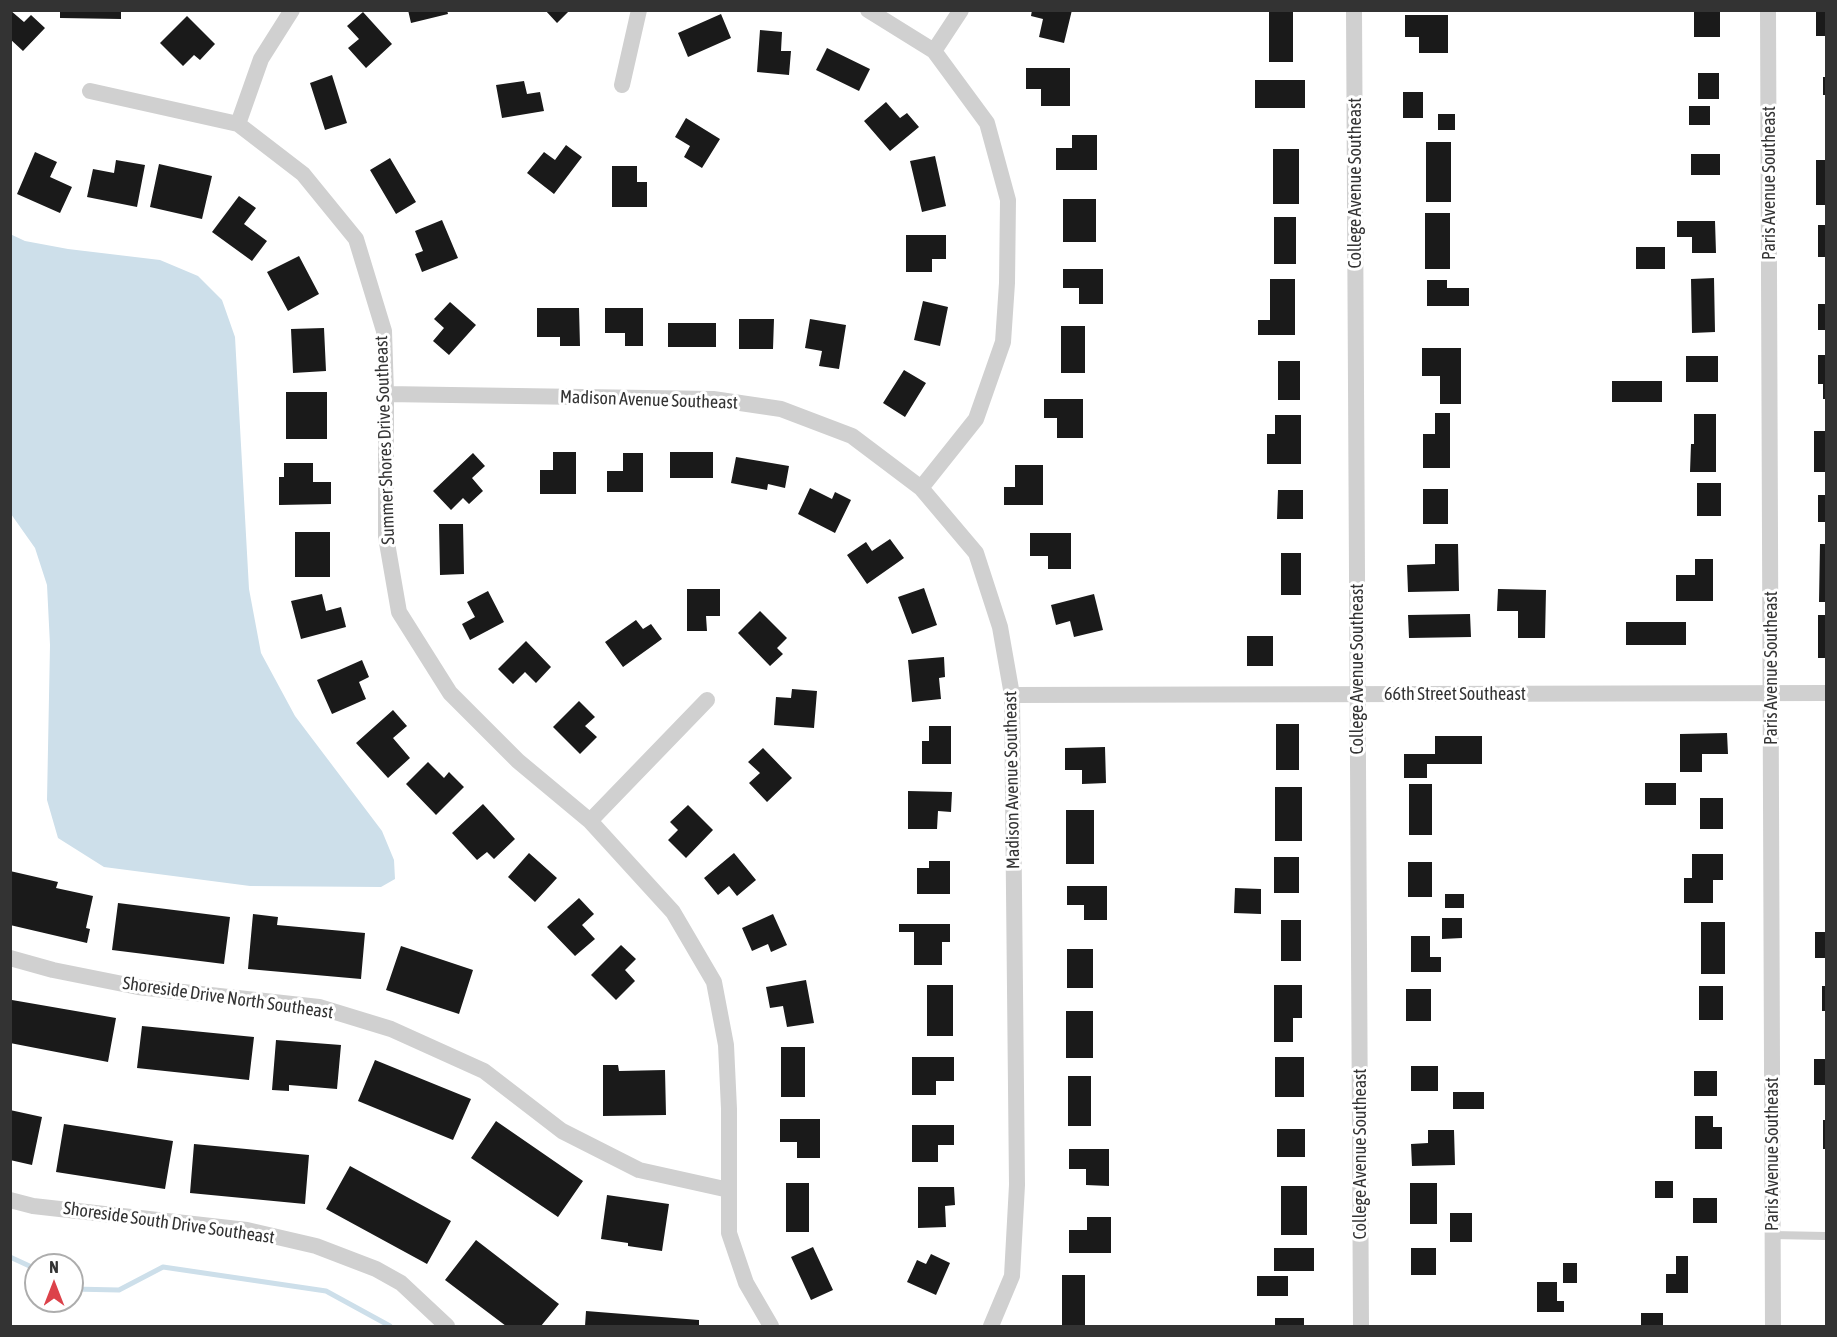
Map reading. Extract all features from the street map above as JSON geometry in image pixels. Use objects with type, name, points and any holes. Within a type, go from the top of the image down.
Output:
[{"type":"street","points":[[90,91],[238,124],[261,59],[292,10]]},
{"type":"street","points":[[622,85],[639,10]]},
{"type":"street","points":[[868,10],[934,51],[987,123],[1008,200],[1007,283],[1003,342],[976,419],[921,488]]},
{"type":"street","points":[[934,51],[961,10]]},
{"type":"street","name":"College Avenue Southeast","points":[[1354,10],[1361,1326]]},
{"type":"street","name":"Paris Avenue Southeast","points":[[1768,10],[1773,1326]]},
{"type":"street","name":"Summer Shores Drive Southeast","points":[[238,124],[303,174],[356,239],[384,331],[386,537],[399,612],[450,693],[518,761],[590,820],[673,912],[714,982],[726,1045],[729,1109],[729,1233],[746,1283],[771,1326]]},
{"type":"street","name":"Madison Avenue Southeast","points":[[386,394],[713,399],[781,409],[852,436],[921,488],[976,553],[1000,627],[1012,695],[1017,1185],[1012,1276],[991,1326]]},
{"type":"street","name":"66th Street Southeast","points":[[1012,695],[1827,693]]},
{"type":"street","points":[[590,820],[707,700]]},
{"type":"street","name":"Shoreside Drive North Southeast","points":[[10,958],[53,970],[138,987],[319,1008],[391,1029],[484,1071],[562,1131],[639,1170],[729,1190]]},
{"type":"street","name":"Shoreside South Drive Southeast","points":[[10,1200],[33,1206],[247,1230],[316,1246],[376,1269],[401,1283],[447,1326]]},
{"type":"lane","points":[[1772,1235],[1827,1236]]},
{"type":"water","points":[[10,234],[25,241],[68,249],[160,260],[198,276],[222,300],[235,337],[249,589],[261,653],[295,716],[382,831],[394,860],[395,879],[381,887],[250,886],[104,867],[58,838],[47,800],[50,645],[47,585],[35,548],[11,514]]},
{"type":"building","points":[[10,10],[24,22],[31,15],[45,28],[23,51],[10,39]]},
{"type":"building","points":[[60,10],[121,10],[121,19],[60,18]]},
{"type":"building","points":[[408,10],[447,10],[448,14],[411,23]]},
{"type":"building","points":[[545,10],[570,10],[557,23]]},
{"type":"building","points":[[1032,10],[1072,10],[1064,43],[1039,37],[1043,19],[1031,16]]},
{"type":"building","points":[[1694,10],[1720,10],[1720,37],[1694,37]]},
{"type":"building","points":[[1816,10],[1826,10],[1826,36],[1816,36]]},
{"type":"building","points":[[363,12],[392,44],[366,68],[348,48],[359,39],[347,26]]},
{"type":"building","points":[[1269,12],[1293,12],[1293,62],[1269,62]]},
{"type":"building","points":[[721,14],[731,38],[688,57],[678,33]]},
{"type":"building","points":[[1405,15],[1448,15],[1448,53],[1419,53],[1419,37],[1405,37]]},
{"type":"building","points":[[187,16],[215,44],[200,60],[194,55],[183,66],[160,43]]},
{"type":"building","points":[[760,30],[782,32],[781,51],[791,51],[789,75],[757,72]]},
{"type":"building","points":[[827,48],[870,69],[859,91],[816,70]]},
{"type":"building","points":[[1026,68],[1070,68],[1070,106],[1041,106],[1041,89],[1026,89]]},
{"type":"building","points":[[1698,73],[1719,73],[1719,99],[1698,99]]},
{"type":"building","points":[[332,75],[347,123],[325,130],[310,83]]},
{"type":"building","points":[[1823,77],[1826,77],[1826,95],[1823,95]]},
{"type":"building","points":[[1255,80],[1305,80],[1305,108],[1255,108]]},
{"type":"building","points":[[524,81],[527,94],[540,92],[544,111],[502,118],[496,85]]},
{"type":"building","points":[[1403,92],[1423,92],[1423,118],[1403,118]]},
{"type":"building","points":[[886,102],[900,118],[907,113],[919,127],[890,151],[864,121]]},
{"type":"building","points":[[1689,106],[1710,106],[1710,125],[1689,125]]},
{"type":"building","points":[[1438,114],[1455,114],[1455,130],[1438,130]]},
{"type":"building","points":[[686,118],[720,139],[702,168],[684,157],[690,146],[675,137]]},
{"type":"building","points":[[1072,135],[1097,135],[1097,170],[1056,170],[1056,148],[1072,148]]},
{"type":"building","points":[[1426,142],[1451,142],[1451,202],[1426,202]]},
{"type":"building","points":[[566,145],[582,157],[554,194],[527,173],[544,152],[555,160]]},
{"type":"building","points":[[1273,149],[1299,149],[1299,204],[1273,204]]},
{"type":"building","points":[[35,152],[57,162],[50,177],[72,187],[60,213],[17,194]]},
{"type":"building","points":[[1691,154],[1720,154],[1720,175],[1691,175]]},
{"type":"building","points":[[935,156],[946,206],[922,212],[910,161]]},
{"type":"building","points":[[390,158],[416,202],[396,214],[370,170]]},
{"type":"building","points":[[116,160],[145,165],[137,207],[87,197],[93,169],[114,173]]},
{"type":"building","points":[[1816,160],[1826,160],[1826,205],[1816,205]]},
{"type":"building","points":[[159,164],[212,176],[202,219],[150,207]]},
{"type":"building","points":[[612,166],[637,166],[637,182],[647,182],[647,207],[612,207]]},
{"type":"building","points":[[239,196],[256,208],[244,224],[267,241],[252,261],[212,232]]},
{"type":"building","points":[[1063,199],[1096,199],[1096,242],[1063,242]]},
{"type":"building","points":[[1425,213],[1450,213],[1450,269],[1425,269]]},
{"type":"building","points":[[1274,217],[1296,217],[1296,264],[1274,264]]},
{"type":"building","points":[[442,220],[458,258],[422,272],[415,254],[423,251],[415,231]]},
{"type":"building","points":[[1677,221],[1715,221],[1716,253],[1692,253],[1692,237],[1677,237]]},
{"type":"building","points":[[1818,225],[1826,225],[1826,257],[1818,257]]},
{"type":"building","points":[[906,235],[946,235],[946,259],[932,259],[932,272],[906,272]]},
{"type":"building","points":[[1636,247],[1665,247],[1665,269],[1636,269]]},
{"type":"building","points":[[299,256],[319,294],[288,311],[267,272]]},
{"type":"building","points":[[1063,269],[1103,269],[1103,304],[1079,304],[1079,288],[1063,288]]},
{"type":"building","points":[[1714,278],[1715,332],[1692,333],[1691,279]]},
{"type":"building","points":[[1270,279],[1295,279],[1295,335],[1258,335],[1258,320],[1270,320]]},
{"type":"building","points":[[1427,280],[1447,280],[1447,288],[1469,288],[1469,306],[1427,306]]},
{"type":"building","points":[[923,301],[948,307],[940,346],[914,340]]},
{"type":"building","points":[[450,302],[476,325],[449,355],[433,341],[444,328],[434,319]]},
{"type":"building","points":[[1818,304],[1826,304],[1826,330],[1818,330]]},
{"type":"building","points":[[537,308],[579,308],[580,346],[560,346],[560,337],[537,337]]},
{"type":"building","points":[[605,308],[643,308],[643,346],[625,346],[625,333],[605,333]]},
{"type":"building","points":[[739,319],[774,319],[773,349],[739,349]]},
{"type":"building","points":[[810,319],[846,325],[839,369],[819,366],[822,351],[805,348]]},
{"type":"building","points":[[668,323],[716,323],[716,347],[668,347]]},
{"type":"building","points":[[1061,326],[1085,326],[1085,373],[1061,373]]},
{"type":"building","points":[[324,328],[326,371],[293,373],[291,329]]},
{"type":"building","points":[[1422,348],[1461,348],[1461,404],[1440,404],[1440,376],[1422,376]]},
{"type":"building","points":[[1818,355],[1826,355],[1826,399],[1823,399],[1823,384],[1818,384]]},
{"type":"building","points":[[1686,356],[1718,356],[1718,382],[1686,382]]},
{"type":"building","points":[[1278,361],[1300,361],[1300,400],[1278,400]]},
{"type":"building","points":[[904,370],[926,383],[905,417],[883,403]]},
{"type":"building","points":[[1612,381],[1662,381],[1662,402],[1612,402]]},
{"type":"building","points":[[286,392],[327,392],[327,439],[286,439]]},
{"type":"building","points":[[1044,399],[1083,399],[1083,438],[1057,438],[1057,418],[1044,418]]},
{"type":"building","points":[[1435,413],[1450,413],[1450,468],[1423,468],[1423,434],[1435,434]]},
{"type":"building","points":[[1694,414],[1716,414],[1716,472],[1690,472],[1691,444],[1694,444]]},
{"type":"building","points":[[1275,415],[1301,415],[1301,464],[1267,464],[1267,434],[1275,434]]},
{"type":"building","points":[[1814,431],[1826,431],[1826,472],[1814,472]]},
{"type":"building","points":[[553,452],[576,452],[576,494],[540,494],[540,470],[553,470]]},
{"type":"building","points":[[670,452],[713,452],[713,478],[670,478]]},
{"type":"building","points":[[473,453],[485,466],[472,478],[483,491],[469,504],[463,498],[451,510],[433,491]]},
{"type":"building","points":[[623,453],[643,453],[643,492],[607,492],[607,471],[623,471]]},
{"type":"building","points":[[736,457],[789,466],[785,488],[768,484],[767,490],[731,483]]},
{"type":"building","points":[[284,463],[313,463],[313,482],[331,482],[331,504],[279,505],[279,477],[284,477]]},
{"type":"building","points":[[1015,465],[1043,465],[1043,505],[1004,505],[1004,487],[1015,487]]},
{"type":"building","points":[[1697,483],[1721,483],[1721,516],[1697,516]]},
{"type":"building","points":[[810,488],[832,499],[835,492],[851,500],[835,533],[798,514]]},
{"type":"building","points":[[1423,489],[1448,489],[1448,524],[1423,524]]},
{"type":"building","points":[[1278,490],[1303,490],[1303,519],[1277,519]]},
{"type":"building","points":[[1818,495],[1826,495],[1826,522],[1818,522]]},
{"type":"building","points":[[439,524],[463,524],[464,574],[440,575]]},
{"type":"building","points":[[295,532],[330,532],[330,577],[295,577]]},
{"type":"building","points":[[1030,533],[1071,533],[1071,569],[1048,569],[1048,556],[1030,556]]},
{"type":"building","points":[[890,539],[904,558],[867,584],[847,555],[866,542],[872,551]]},
{"type":"building","points":[[1435,544],[1458,544],[1459,591],[1408,592],[1407,565],[1435,564]]},
{"type":"building","points":[[1820,544],[1826,544],[1826,602],[1819,602]]},
{"type":"building","points":[[1281,553],[1301,553],[1301,595],[1281,595]]},
{"type":"building","points":[[1695,559],[1713,559],[1713,601],[1676,601],[1676,575],[1695,575]]},
{"type":"building","points":[[924,588],[937,625],[912,634],[898,597]]},
{"type":"building","points":[[687,589],[720,589],[720,616],[706,616],[707,631],[687,631]]},
{"type":"building","points":[[1498,589],[1546,590],[1545,638],[1518,638],[1518,611],[1497,611]]},
{"type":"building","points":[[488,591],[504,622],[470,640],[462,624],[475,617],[467,602]]},
{"type":"building","points":[[322,594],[326,611],[341,607],[346,627],[301,639],[291,601]]},
{"type":"building","points":[[1094,594],[1103,630],[1074,637],[1070,621],[1056,625],[1051,605]]},
{"type":"building","points":[[760,611],[787,638],[777,648],[783,654],[770,666],[738,633]]},
{"type":"building","points":[[1470,614],[1471,637],[1409,638],[1408,615]]},
{"type":"building","points":[[1818,615],[1826,615],[1826,658],[1818,658]]},
{"type":"building","points":[[636,620],[643,629],[651,624],[662,639],[623,667],[605,642]]},
{"type":"building","points":[[1626,622],[1686,622],[1686,645],[1626,645]]},
{"type":"building","points":[[1247,636],[1273,636],[1273,666],[1247,666]]},
{"type":"building","points":[[526,641],[551,667],[536,683],[525,672],[513,684],[498,669]]},
{"type":"building","points":[[944,657],[945,677],[939,678],[941,699],[912,702],[908,660]]},
{"type":"building","points":[[362,660],[369,677],[359,682],[366,699],[332,714],[317,680]]},
{"type":"building","points":[[792,689],[817,691],[814,728],[774,725],[776,697],[791,698]]},
{"type":"building","points":[[579,701],[595,717],[585,726],[597,737],[580,754],[553,727]]},
{"type":"building","points":[[393,710],[407,726],[393,738],[410,758],[388,778],[356,743]]},
{"type":"building","points":[[1276,724],[1299,724],[1299,770],[1276,770]]},
{"type":"building","points":[[929,726],[951,726],[951,764],[922,764],[922,741],[929,741]]},
{"type":"building","points":[[1727,733],[1728,754],[1702,754],[1702,772],[1680,772],[1680,734]]},
{"type":"building","points":[[1435,736],[1482,736],[1482,764],[1427,764],[1427,778],[1404,778],[1404,754],[1435,754]]},
{"type":"building","points":[[1105,747],[1106,783],[1082,784],[1082,770],[1065,770],[1065,748]]},
{"type":"building","points":[[763,748],[792,778],[767,802],[749,783],[760,773],[748,762]]},
{"type":"building","points":[[428,762],[444,778],[449,772],[464,787],[436,815],[406,784]]},
{"type":"building","points":[[1645,783],[1676,783],[1676,805],[1645,805]]},
{"type":"building","points":[[1409,784],[1432,784],[1432,835],[1409,835]]},
{"type":"building","points":[[1275,787],[1302,787],[1302,841],[1275,841]]},
{"type":"building","points":[[908,791],[952,792],[951,812],[938,811],[937,829],[908,829]]},
{"type":"building","points":[[1700,798],[1723,798],[1723,829],[1700,829]]},
{"type":"building","points":[[483,804],[515,839],[494,859],[487,852],[477,860],[452,833]]},
{"type":"building","points":[[688,805],[713,830],[686,858],[668,840],[678,830],[670,822]]},
{"type":"building","points":[[1066,810],[1094,810],[1094,864],[1066,864]]},
{"type":"building","points":[[529,853],[557,878],[535,902],[508,877]]},
{"type":"building","points":[[734,853],[756,880],[737,896],[729,886],[718,895],[704,878]]},
{"type":"building","points":[[1692,854],[1723,854],[1723,880],[1713,880],[1713,903],[1684,903],[1684,878],[1692,878]]},
{"type":"building","points":[[1274,857],[1299,857],[1299,893],[1274,893]]},
{"type":"building","points":[[929,861],[950,861],[950,894],[917,894],[917,868],[929,868]]},
{"type":"building","points":[[1408,862],[1432,862],[1432,897],[1408,897]]},
{"type":"building","points":[[10,871],[58,882],[56,888],[93,896],[86,928],[90,929],[87,943],[10,925]]},
{"type":"building","points":[[1067,886],[1107,886],[1107,920],[1084,920],[1084,905],[1067,905]]},
{"type":"building","points":[[1235,888],[1261,889],[1261,914],[1234,913]]},
{"type":"building","points":[[1445,894],[1464,894],[1464,908],[1445,908]]},
{"type":"building","points":[[579,898],[594,914],[582,925],[595,939],[575,956],[547,927]]},
{"type":"building","points":[[118,903],[230,917],[224,964],[112,950]]},
{"type":"building","points":[[253,914],[278,917],[277,925],[365,933],[361,979],[248,969]]},
{"type":"building","points":[[773,914],[787,945],[771,952],[768,944],[752,951],[742,928]]},
{"type":"building","points":[[1442,918],[1462,918],[1462,938],[1442,939]]},
{"type":"building","points":[[1281,920],[1301,920],[1301,961],[1281,961]]},
{"type":"building","points":[[1701,922],[1725,922],[1725,974],[1701,974]]},
{"type":"building","points":[[899,924],[950,924],[950,942],[942,942],[942,965],[914,965],[914,932],[899,932]]},
{"type":"building","points":[[1815,932],[1826,932],[1826,958],[1815,958]]},
{"type":"building","points":[[1411,936],[1430,936],[1430,957],[1441,957],[1441,972],[1411,972]]},
{"type":"building","points":[[621,945],[636,959],[625,970],[635,981],[616,1000],[591,975]]},
{"type":"building","points":[[401,946],[473,970],[459,1014],[386,990]]},
{"type":"building","points":[[1067,949],[1093,949],[1093,988],[1067,988]]},
{"type":"building","points":[[806,980],[814,1023],[787,1027],[783,1006],[770,1008],[766,987]]},
{"type":"building","points":[[927,985],[953,985],[953,1036],[927,1036]]},
{"type":"building","points":[[1274,985],[1302,985],[1302,1018],[1293,1018],[1293,1042],[1274,1042]]},
{"type":"building","points":[[1699,986],[1723,986],[1723,1020],[1699,1020]]},
{"type":"building","points":[[1822,986],[1826,986],[1826,1011],[1822,1011]]},
{"type":"building","points":[[1406,989],[1431,989],[1431,1021],[1406,1021]]},
{"type":"building","points":[[12,1000],[116,1018],[108,1062],[10,1043]]},
{"type":"building","points":[[1066,1011],[1093,1011],[1093,1058],[1066,1058]]},
{"type":"building","points":[[142,1026],[254,1037],[249,1080],[137,1068]]},
{"type":"building","points":[[276,1040],[341,1045],[337,1089],[289,1085],[289,1091],[272,1090]]},
{"type":"building","points":[[781,1047],[805,1047],[805,1097],[781,1097]]},
{"type":"building","points":[[912,1057],[954,1057],[954,1081],[936,1081],[936,1095],[912,1095]]},
{"type":"building","points":[[1275,1057],[1304,1057],[1304,1097],[1275,1097]]},
{"type":"building","points":[[1814,1059],[1826,1059],[1826,1085],[1814,1085]]},
{"type":"building","points":[[375,1060],[471,1099],[453,1140],[358,1101]]},
{"type":"building","points":[[603,1065],[618,1065],[619,1071],[665,1070],[666,1115],[603,1116]]},
{"type":"building","points":[[1411,1066],[1438,1066],[1438,1091],[1411,1091]]},
{"type":"building","points":[[1694,1071],[1717,1071],[1717,1096],[1694,1096]]},
{"type":"building","points":[[1068,1076],[1091,1076],[1091,1126],[1068,1126]]},
{"type":"building","points":[[1453,1092],[1484,1092],[1484,1109],[1453,1109]]},
{"type":"building","points":[[10,1110],[42,1117],[32,1165],[10,1160]]},
{"type":"building","points":[[1695,1116],[1713,1116],[1713,1127],[1722,1127],[1722,1149],[1695,1149]]},
{"type":"building","points":[[780,1119],[820,1119],[820,1158],[797,1158],[797,1142],[780,1142]]},
{"type":"building","points":[[1823,1120],[1826,1120],[1826,1149],[1823,1149]]},
{"type":"building","points":[[496,1121],[583,1181],[558,1217],[471,1158]]},
{"type":"building","points":[[64,1124],[173,1141],[165,1189],[56,1172]]},
{"type":"building","points":[[912,1125],[954,1125],[954,1145],[938,1145],[938,1162],[912,1162]]},
{"type":"building","points":[[1277,1129],[1305,1129],[1305,1157],[1277,1157]]},
{"type":"building","points":[[1428,1130],[1454,1130],[1455,1165],[1412,1166],[1411,1144],[1428,1143]]},
{"type":"building","points":[[194,1144],[309,1155],[305,1204],[190,1193]]},
{"type":"building","points":[[1069,1149],[1109,1149],[1109,1186],[1086,1185],[1086,1169],[1069,1169]]},
{"type":"building","points":[[350,1166],[451,1221],[427,1264],[326,1209]]},
{"type":"building","points":[[1655,1181],[1673,1181],[1673,1198],[1655,1198]]},
{"type":"building","points":[[786,1183],[809,1183],[809,1232],[786,1232]]},
{"type":"building","points":[[1410,1183],[1437,1183],[1437,1224],[1410,1224]]},
{"type":"building","points":[[1281,1186],[1307,1186],[1307,1235],[1281,1235]]},
{"type":"building","points":[[918,1187],[954,1187],[955,1205],[945,1206],[946,1227],[918,1228]]},
{"type":"building","points":[[607,1195],[669,1204],[662,1251],[601,1239]]},
{"type":"building","points":[[1693,1198],[1717,1198],[1717,1223],[1693,1223]]},
{"type":"building","points":[[1450,1213],[1472,1213],[1472,1242],[1450,1242]]},
{"type":"building","points":[[1087,1217],[1111,1217],[1111,1253],[1069,1253],[1069,1230],[1087,1230]]},
{"type":"building","points":[[476,1240],[559,1304],[541,1326],[506,1326],[445,1280]]},
{"type":"building","points":[[813,1247],[833,1290],[811,1300],[791,1257]]},
{"type":"building","points":[[1274,1248],[1314,1248],[1314,1271],[1274,1271]]},
{"type":"building","points":[[1411,1248],[1436,1248],[1436,1275],[1411,1275]]},
{"type":"building","points":[[931,1254],[950,1263],[936,1295],[907,1282],[917,1260],[926,1264]]},
{"type":"building","points":[[1676,1256],[1688,1256],[1688,1293],[1666,1293],[1666,1274],[1676,1274]]},
{"type":"building","points":[[1563,1263],[1577,1263],[1577,1283],[1563,1283]]},
{"type":"building","points":[[1062,1275],[1085,1275],[1085,1325],[1062,1325]]},
{"type":"building","points":[[1257,1276],[1288,1276],[1288,1296],[1257,1296]]},
{"type":"building","points":[[1537,1282],[1557,1282],[1557,1301],[1564,1301],[1564,1312],[1537,1312]]},
{"type":"building","points":[[586,1311],[699,1320],[699,1326],[585,1326]]},
{"type":"building","points":[[1641,1313],[1663,1313],[1663,1326],[1641,1326]]},
{"type":"building","points":[[1275,1318],[1304,1318],[1304,1326],[1275,1326]]},
{"type":"waterway","points":[[10,1257],[24,1263]]},
{"type":"waterway","points":[[84,1289],[119,1290],[163,1267],[326,1291],[390,1326]]}]
